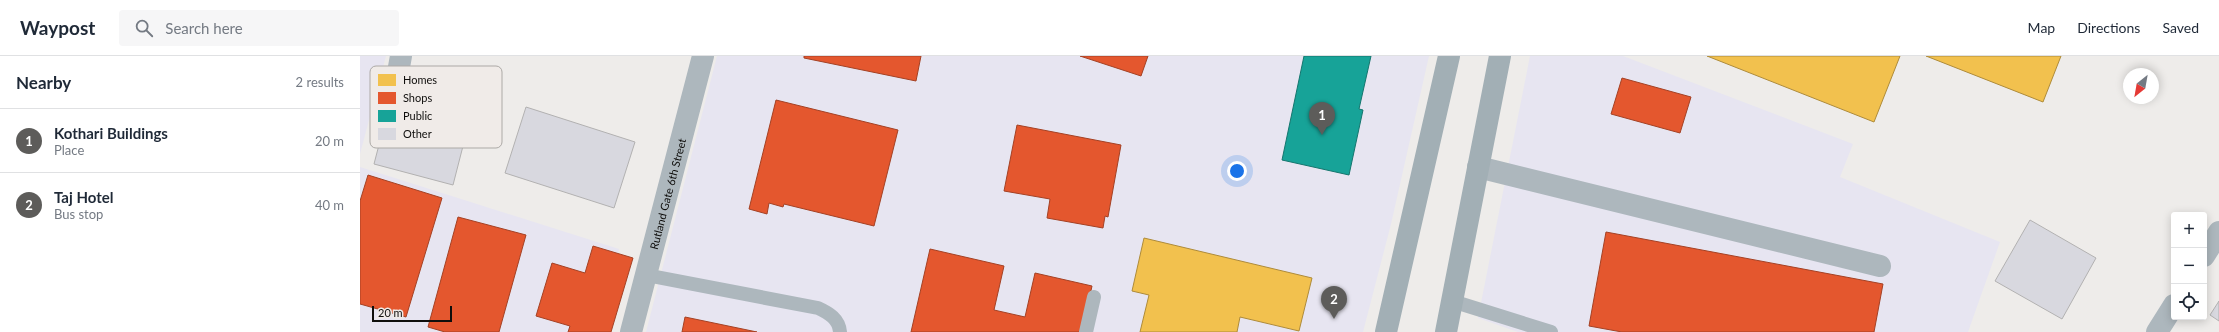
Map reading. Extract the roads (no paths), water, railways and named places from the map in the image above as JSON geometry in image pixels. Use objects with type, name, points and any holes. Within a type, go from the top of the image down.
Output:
[{"type":"main road","points":[[1386,332],[1449,56]]},
{"type":"main road","points":[[1446,332],[1500,56]]},
{"type":"street","name":"Rutland Gate 6th Street","points":[[631,332],[703,56]]},
{"type":"street","points":[[1478,167],[1880,266]]},
{"type":"street","points":[[2207,251],[2219,232]]},
{"type":"street","points":[[2157,332],[2171,310]]},
{"type":"lane","points":[[646,275],[818,308],[834,318],[839,324],[840,332]]},
{"type":"lane","points":[[1086,332],[1094,297]]},
{"type":"lane","points":[[1452,301],[1551,332]]},
{"type":"place","name":"Kothari Buildings","points":[[1322,135]]},
{"type":"place","name":"Taj Hotel","points":[[1334,319]]}]
